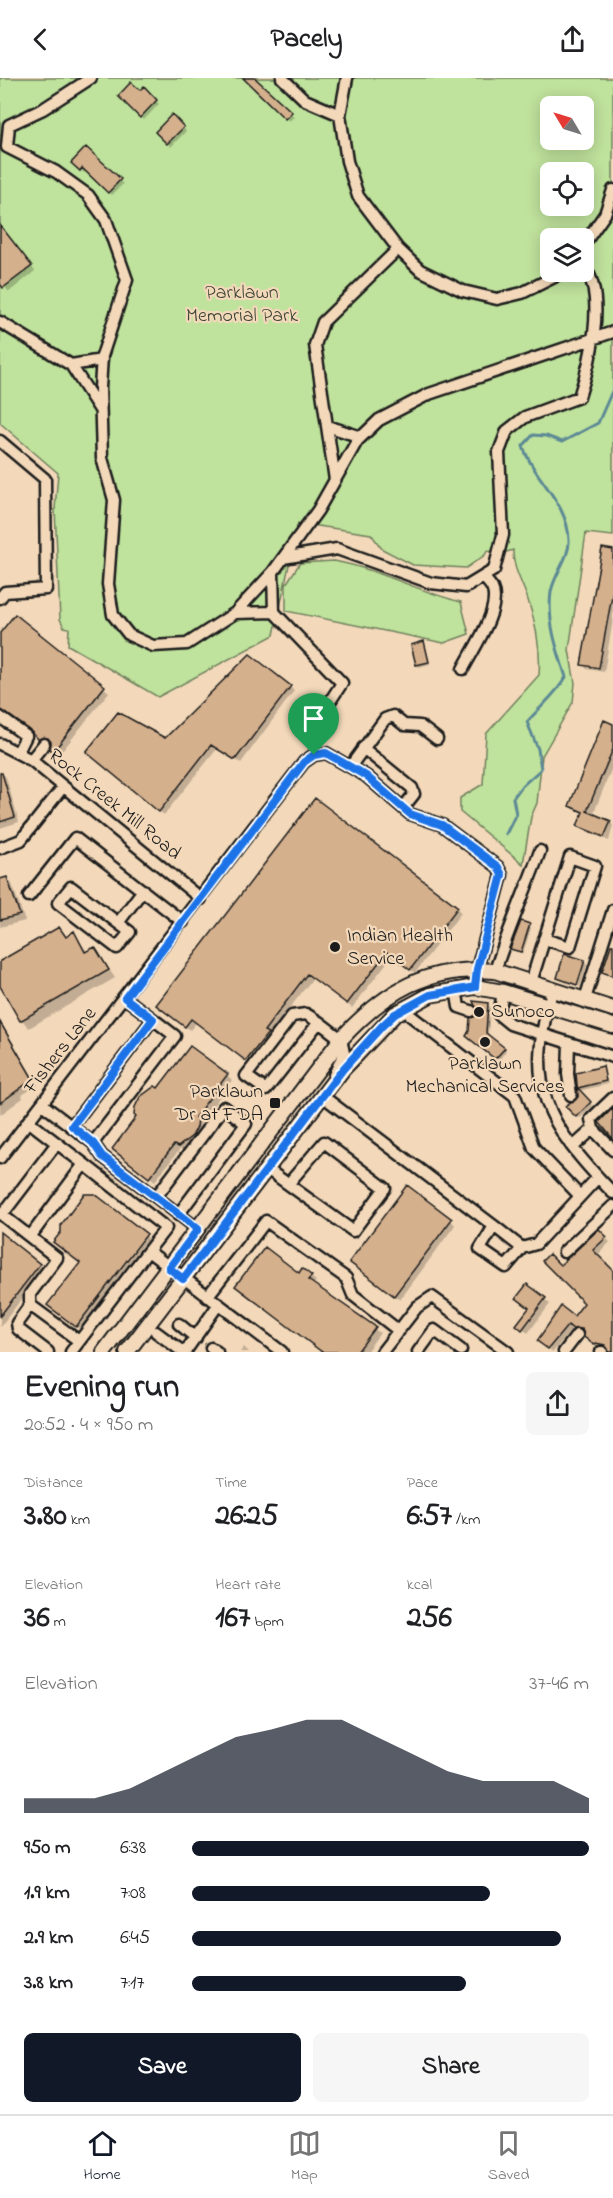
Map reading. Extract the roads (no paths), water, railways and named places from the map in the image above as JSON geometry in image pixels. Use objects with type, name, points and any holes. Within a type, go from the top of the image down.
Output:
[{"type":"main road","points":[[104,1352],[341,1039],[375,1006],[398,989],[440,973],[477,969],[495,971],[613,1009]]},
{"type":"main road","points":[[127,1352],[267,1169],[328,1094],[352,1058],[395,1014],[422,999],[451,990],[475,987],[503,992],[613,1026]]},
{"type":"street","points":[[91,78],[43,109],[9,125],[4,148],[56,172],[88,195],[113,237],[127,280],[102,360],[100,411],[102,458],[114,500],[108,584],[113,615],[129,635],[153,646],[187,644],[235,613],[273,572],[318,510],[362,437],[379,420],[429,394],[595,340],[613,332]]},
{"type":"street","points":[[282,78],[305,100],[340,115]]},
{"type":"street","points":[[347,78],[340,115],[347,161],[358,196],[398,249],[420,270],[463,291],[497,299],[522,293],[545,282]]},
{"type":"street","points":[[594,230],[606,214],[613,190]]},
{"type":"street","points":[[335,480],[315,345],[323,322],[398,249]]},
{"type":"street","points":[[283,558],[337,549],[431,583],[466,587],[494,570],[503,535],[499,452],[507,431],[525,417],[579,397],[595,340],[594,297],[589,282]]},
{"type":"street","points":[[0,322],[71,365],[100,411]]},
{"type":"street","points":[[71,365],[102,360]]},
{"type":"street","points":[[327,426],[362,437]]},
{"type":"street","points":[[0,441],[45,479],[46,589],[5,592],[1,596]]},
{"type":"street","points":[[273,572],[274,612],[342,683],[312,729]]},
{"type":"street","points":[[463,669],[488,623],[494,597],[493,589],[483,577]]},
{"type":"street","points":[[235,613],[274,612]]},
{"type":"street","points":[[350,767],[385,719],[393,716],[404,725],[420,726],[437,739]]},
{"type":"street","points":[[0,717],[26,736],[18,752]]},
{"type":"street","name":"Rock Creek Mill Road","points":[[0,744],[31,760],[201,899]]},
{"type":"street","points":[[31,760],[44,744]]},
{"type":"street","points":[[363,748],[412,788],[414,794],[404,808]]},
{"type":"street","name":"Fishers Lane","points":[[0,1158],[4,1144],[42,1104],[304,762],[314,755],[326,753],[366,776],[410,814],[442,825],[498,867],[502,875],[477,969],[475,987]]},
{"type":"street","points":[[0,848],[21,840],[63,787]]},
{"type":"street","points":[[29,896],[75,838],[183,922]]},
{"type":"street","points":[[495,971],[512,919],[522,903],[540,851]]},
{"type":"street","points":[[531,982],[544,939],[570,856],[596,866],[570,947],[544,939]]},
{"type":"street","points":[[71,887],[118,923],[129,932],[117,948],[58,903],[71,887]]},
{"type":"street","points":[[118,923],[144,890]]},
{"type":"street","points":[[585,999],[613,910]]},
{"type":"street","points":[[440,973],[459,1007],[471,1011]]},
{"type":"street","points":[[553,989],[541,1034],[539,1054],[541,1083],[554,1122],[573,1148],[613,1193]]},
{"type":"street","points":[[499,1015],[503,992]]},
{"type":"street","points":[[93,1143],[174,1036],[125,998]]},
{"type":"street","points":[[319,1022],[266,1090],[246,1076],[292,1016],[306,1014],[319,1022],[341,1039],[344,1053],[328,1094],[522,1248]]},
{"type":"street","points":[[486,1014],[499,1015],[510,1024],[613,1057]]},
{"type":"street","points":[[411,1016],[515,1095],[534,1148],[580,1196]]},
{"type":"street","points":[[72,1126],[153,1019]]},
{"type":"street","points":[[569,1043],[571,1095]]},
{"type":"street","points":[[613,1098],[591,1119],[592,1130],[613,1150]]},
{"type":"street","points":[[42,1104],[93,1143],[102,1156],[198,1229]]},
{"type":"street","points":[[156,1197],[224,1107],[246,1124],[178,1215]]},
{"type":"street","points":[[28,1121],[166,1228],[70,1352]]},
{"type":"street","points":[[573,1148],[592,1130]]},
{"type":"street","points":[[267,1169],[283,1182],[290,1183],[353,1231],[385,1188],[324,1142],[290,1183]]},
{"type":"street","points":[[48,1352],[18,1329],[17,1323],[30,1305],[30,1294],[57,1258],[2,1215],[3,1206],[57,1143]]},
{"type":"street","points":[[30,1237],[84,1164]]},
{"type":"street","points":[[494,1226],[480,1249],[506,1267],[522,1248],[536,1244],[598,1177]]},
{"type":"street","points":[[564,1252],[613,1206]]},
{"type":"street","points":[[207,1297],[266,1221],[346,1278],[353,1295],[399,1331]]},
{"type":"street","points":[[148,1251],[282,1352]]},
{"type":"street","points":[[399,1352],[385,1348],[417,1307],[432,1297],[508,1352]]},
{"type":"street","points":[[30,1305],[79,1341]]},
{"type":"street","points":[[156,1332],[184,1352],[218,1305]]},
{"type":"street","points":[[179,1324],[196,1338]]},
{"type":"street","points":[[418,1352],[435,1330],[460,1350]]},
{"type":"street","points":[[564,1352],[577,1335]]},
{"type":"waterway","points":[[506,834],[516,814],[513,798],[521,787],[541,769],[538,749],[527,722],[553,695],[566,677],[554,635],[550,603],[553,585],[569,546],[567,526],[557,502],[534,469],[523,446],[533,435],[546,436],[562,442],[598,423],[613,389]]},
{"type":"tunnel","points":[[471,1011],[486,1014]]},
{"type":"place","name":"Indian Health Service","points":[[335,947]]},
{"type":"place","name":"Sunoco","points":[[479,1012]]},
{"type":"place","name":"Parklawn Mechanical Services","points":[[485,1042]]},
{"type":"place","name":"Parklawn Dr at FDA","points":[[275,1103]]},
{"type":"park label","name":"Parklawn Memorial Park","points":[[242,304]]}]
